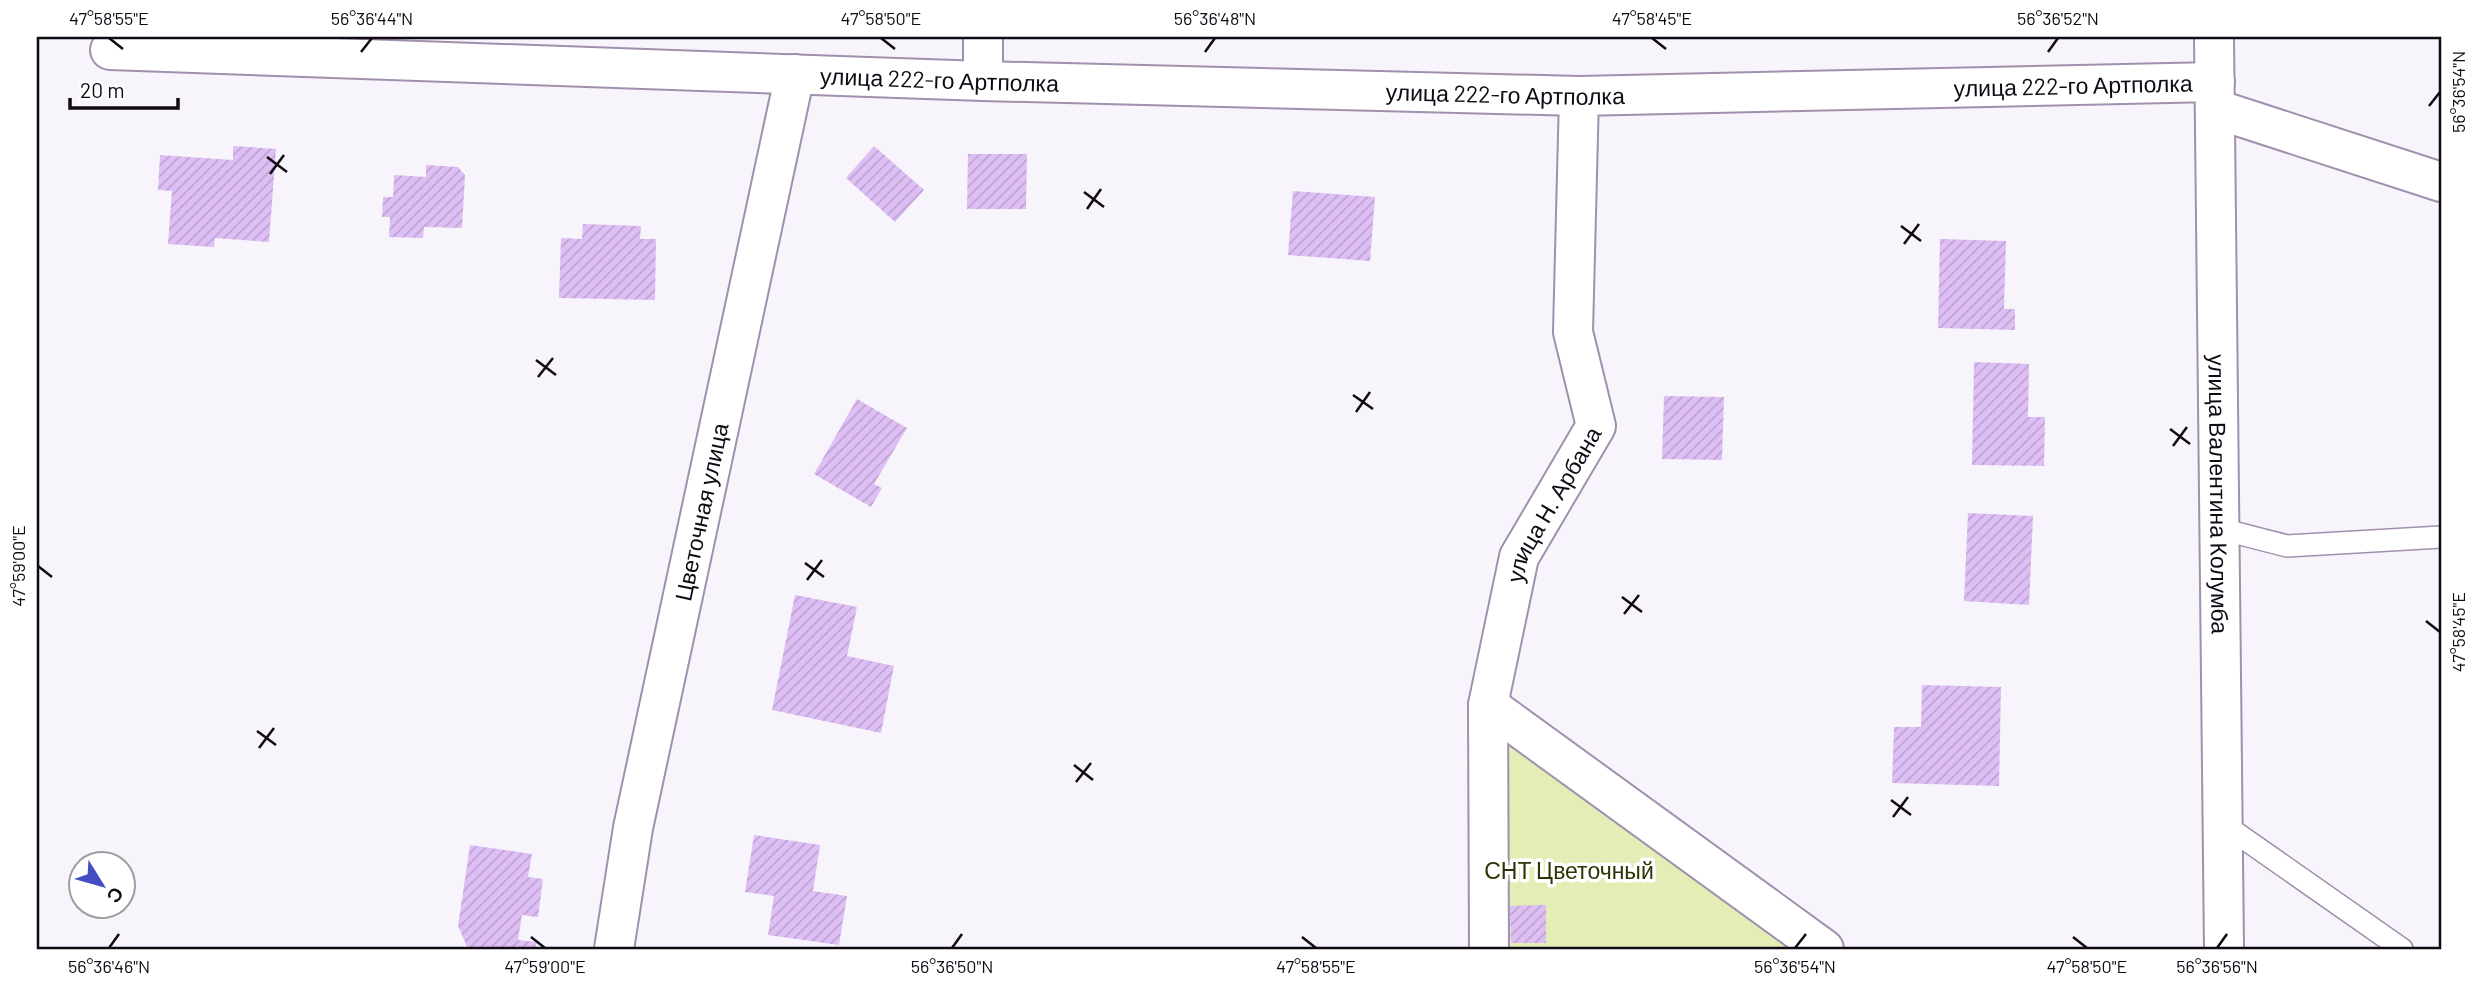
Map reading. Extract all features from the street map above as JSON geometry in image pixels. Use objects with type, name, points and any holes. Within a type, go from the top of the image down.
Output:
[{"type":"street","points":[[983,37],[983,81]]},
{"type":"street","name":"улица Валентина Колумба","points":[[2214,37],[2217,528],[2224,949]]},
{"type":"street","name":"улица 222-го Артполка","points":[[110,51],[983,81],[1579,96],[2216,95],[2441,181]]},
{"type":"street","name":"Цветочная улица","points":[[614,949],[633,828],[795,74]]},
{"type":"street","name":"улица Н. Арбана","points":[[1489,949],[1488,705],[1519,557],[1596,426],[1573,332],[1579,96]]},
{"type":"street","points":[[1488,705],[1824,949]]},
{"type":"lane","points":[[2217,528],[2287,546],[2441,537]]},
{"type":"lane","points":[[2222,823],[2402,949]]},
{"type":"green space","name":"СНТ Цветочный","points":[[1488,705],[1793,949],[1489,949]]},
{"type":"building","points":[[233,146],[276,149],[269,242],[215,238],[214,247],[168,244],[172,191],[158,190],[160,155],[233,160]]},
{"type":"building","points":[[874,146],[924,190],[895,222],[846,178]]},
{"type":"building","points":[[968,154],[1027,154],[1026,209],[967,209]]},
{"type":"building","points":[[426,165],[458,167],[465,175],[462,228],[424,227],[423,238],[389,237],[390,217],[382,217],[383,197],[393,197],[394,175],[426,177]]},
{"type":"building","points":[[1293,191],[1375,197],[1370,261],[1288,255]]},
{"type":"building","points":[[583,224],[641,226],[640,239],[656,239],[655,300],[559,298],[561,238],[582,239]]},
{"type":"building","points":[[1940,239],[2006,241],[2004,309],[2015,309],[2015,330],[1938,328]]},
{"type":"building","points":[[1974,362],[2029,364],[2028,417],[2045,417],[2044,466],[1972,465]]},
{"type":"building","points":[[1664,396],[1724,397],[1722,460],[1662,459]]},
{"type":"building","points":[[857,399],[907,428],[874,484],[882,488],[871,507],[814,474]]},
{"type":"building","points":[[1968,513],[2033,516],[2029,605],[1964,601]]},
{"type":"building","points":[[795,595],[857,607],[847,656],[894,666],[881,733],[772,710]]},
{"type":"building","points":[[1922,685],[2001,687],[1999,786],[1892,783],[1894,727],[1921,727]]},
{"type":"building","points":[[754,835],[820,845],[813,891],[847,896],[839,945],[768,935],[774,896],[745,892]]},
{"type":"building","points":[[470,845],[532,854],[528,877],[543,879],[538,917],[522,915],[518,940],[536,942],[535,949],[468,949],[458,926]]},
{"type":"building","points":[[1546,905],[1546,943],[1511,943],[1510,906]]}]
